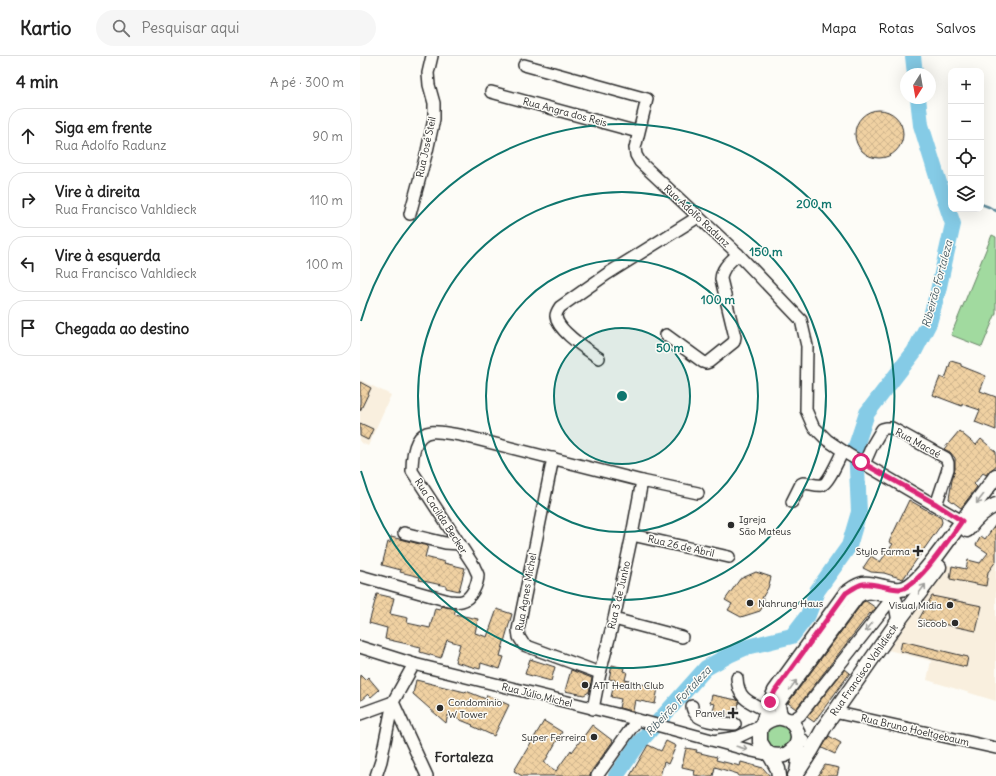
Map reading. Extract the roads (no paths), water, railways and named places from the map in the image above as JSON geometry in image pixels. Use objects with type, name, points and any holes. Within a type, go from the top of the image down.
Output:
[{"type":"main road","points":[[896,593],[912,584],[927,569],[996,476]]},
{"type":"main road","name":"Rua Francisco Vahldieck","points":[[796,774],[834,712],[899,620],[976,518],[996,505]]},
{"type":"main road","points":[[779,776],[778,769],[760,742],[759,736],[761,726],[775,691],[846,593],[861,584],[869,584],[884,587],[896,593]]},
{"type":"main road","points":[[896,593],[899,620]]},
{"type":"main road","points":[[761,726],[770,720],[777,718],[786,719],[794,725],[798,737],[797,744],[799,758],[796,774]]},
{"type":"main road","name":"Rua Francisco Vahldieck","points":[[797,744],[825,726]]},
{"type":"main road","points":[[770,755],[786,755],[797,744]]},
{"type":"street","name":"Rua José Steil","points":[[410,214],[434,119],[434,103],[428,73],[432,56]]},
{"type":"street","name":"Rua Adolfo Radunz","points":[[524,65],[647,99],[635,148],[636,155],[640,162],[738,254],[802,320],[807,346],[806,410],[813,426],[827,440],[846,453],[936,504],[962,521]]},
{"type":"street","name":"Rua Angra dos Reis","points":[[491,92],[638,132]]},
{"type":"street","points":[[599,358],[567,335],[557,320],[556,314],[560,307],[607,274],[698,217]]},
{"type":"street","points":[[666,335],[706,363],[734,342],[735,337],[721,279],[724,268],[738,254]]},
{"type":"street","name":"Rua Macaé","points":[[862,463],[882,429],[892,428],[946,458],[948,469],[936,504]]},
{"type":"street","name":"Rua Cacilda Becker","points":[[360,576],[449,601],[461,601],[472,594],[477,583],[478,574],[412,472],[412,456],[416,444],[422,435],[431,432],[460,434],[642,481],[698,493]]},
{"type":"street","points":[[792,502],[801,484],[825,484],[846,453]]},
{"type":"street","name":"Rua Agnes Michel","points":[[552,458],[518,630],[519,637],[524,645],[600,673]]},
{"type":"street","name":"Rua 3 de Junho","points":[[593,709],[600,673],[614,619],[642,481]]},
{"type":"street","points":[[404,533],[445,543],[460,544]]},
{"type":"street","name":"Rua 26 de Abril","points":[[632,535],[729,557]]},
{"type":"street","points":[[870,593],[896,593],[800,715],[795,718],[786,719],[780,712],[780,702],[858,597],[863,594],[870,593]]},
{"type":"street","points":[[614,619],[682,637]]},
{"type":"street","name":"Rua Júlio Michel","points":[[360,647],[414,664],[770,755]]},
{"type":"street","points":[[376,776],[381,761],[393,702],[414,664]]},
{"type":"street","points":[[737,678],[737,687],[740,694],[767,711]]},
{"type":"street","points":[[360,714],[393,702]]},
{"type":"street","points":[[393,702],[427,776]]},
{"type":"street","points":[[692,706],[693,712],[698,717],[715,722],[735,724]]},
{"type":"street","name":"Rua Bruno Hoeltgebaum","points":[[834,712],[996,748]]},
{"type":"street","points":[[597,776],[641,721]]},
{"type":"street","points":[[712,740],[715,722]]},
{"type":"street","name":"Rua Júlio Michel","points":[[712,740],[738,737],[761,726]]},
{"type":"waterway","name":"Ribeirão Fortaleza","points":[[913,56],[914,68]]},
{"type":"waterway","name":"Ribeirão Fortaleza","points":[[616,776],[639,743],[706,668],[747,647],[792,636],[808,615],[817,591],[849,546],[859,512],[856,446],[867,413],[914,352],[929,323],[938,291],[953,224],[921,125],[919,104]]},
{"type":"waterway","points":[[940,186],[948,191]]},
{"type":"waterway","points":[[984,205],[996,211]]},
{"type":"place","name":"Igreja São Mateus","points":[[731,525]]},
{"type":"place","name":"Stylo Farma","points":[[918,551]]},
{"type":"place","name":"Nahrung Haus","points":[[750,603]]},
{"type":"place","name":"Visual Mídia","points":[[950,605]]},
{"type":"place","name":"Sicoob","points":[[955,623]]},
{"type":"place","name":"ATT Health Club","points":[[585,685]]},
{"type":"place","name":"Condomínio W Tower","points":[[440,708]]},
{"type":"place","name":"Panvel","points":[[733,713]]},
{"type":"place","name":"Super Ferreira","points":[[594,737]]},
{"type":"district","name":"Fortaleza","points":[[464,757]]}]
